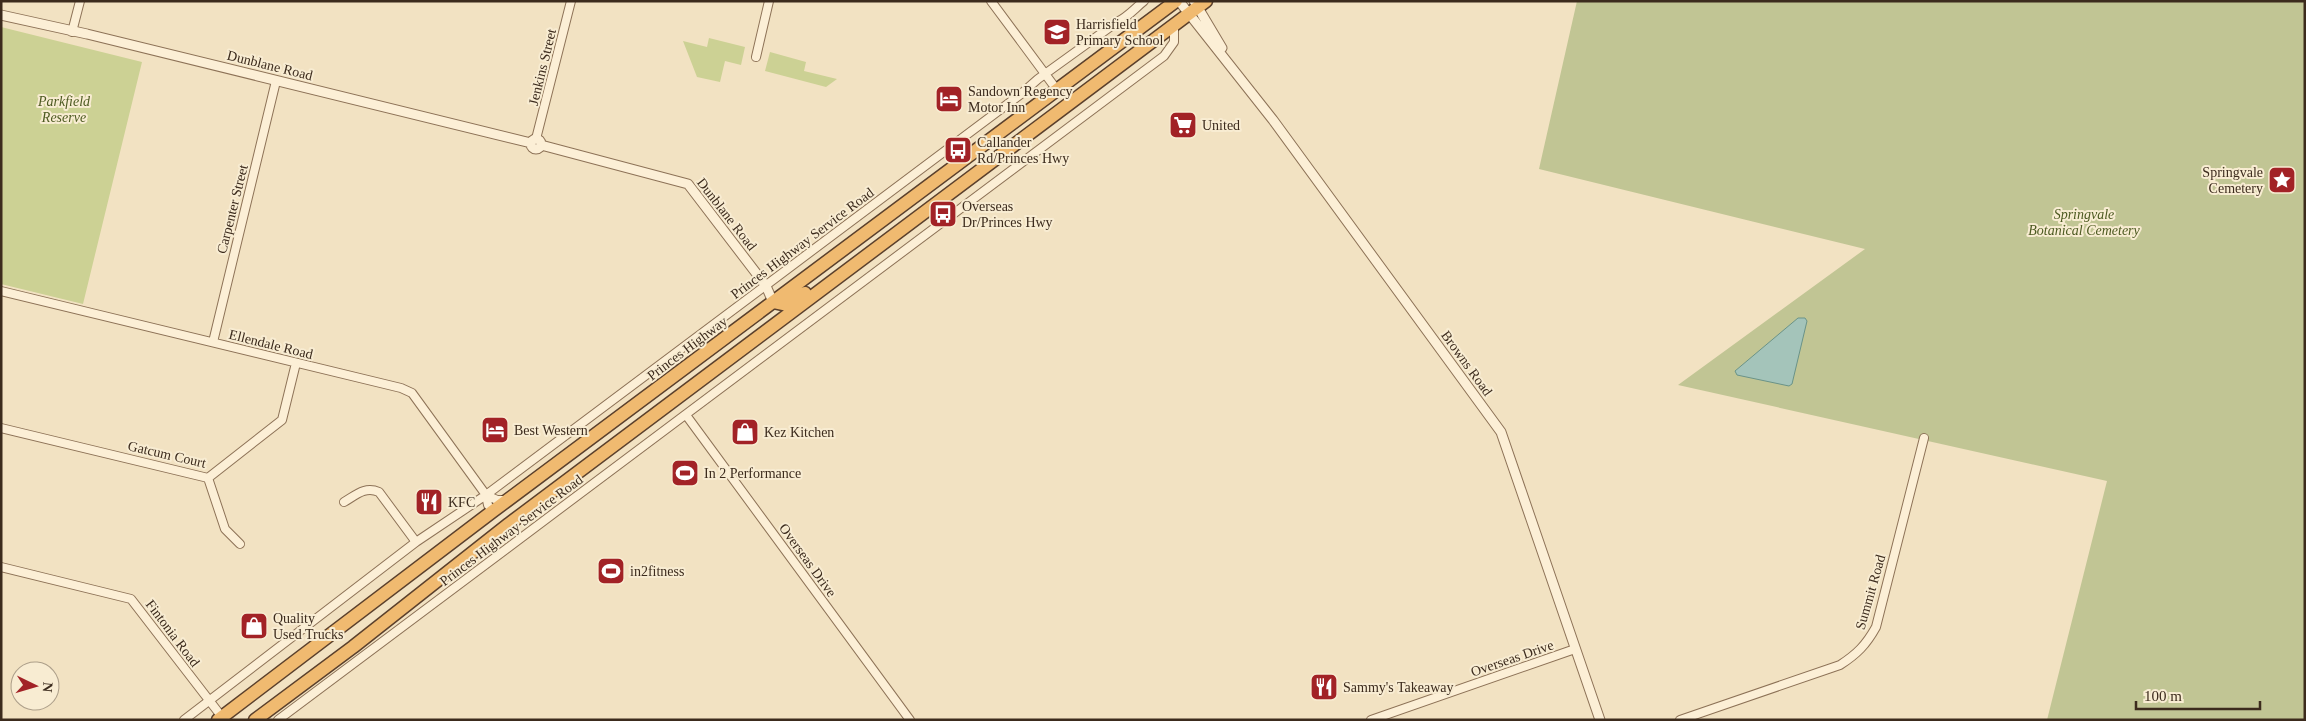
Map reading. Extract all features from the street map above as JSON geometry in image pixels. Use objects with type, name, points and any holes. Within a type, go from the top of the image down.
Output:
[{"type":"highway","name":"Princes Highway","points":[[220,718],[493,511],[1178,1]]},
{"type":"highway","points":[[255,720],[354,646],[509,524],[1174,26],[1196,6]]},
{"type":"highway","points":[[774,302],[784,305],[789,304],[849,260],[889,240]]},
{"type":"highway","points":[[493,511],[509,524]]},
{"type":"street","points":[[72,32],[80,1]]},
{"type":"street","name":"Jenkins Street","points":[[536,142],[571,1]]},
{"type":"street","points":[[756,57],[770,1]]},
{"type":"street","points":[[991,1],[1057,90]]},
{"type":"street","name":"Princes Highway Service Road","points":[[208,702],[416,542],[486,495],[1045,74],[1117,22],[1126,19],[1144,1]]},
{"type":"street","name":"Browns Road","points":[[1178,1],[1196,6],[1231,65],[1500,432],[1600,720]]},
{"type":"street","name":"Dunblane Road","points":[[1,15],[536,142],[688,184],[766,286],[774,302]]},
{"type":"street","name":"Princes Highway Service Road","points":[[278,720],[1164,56],[1174,42],[1174,26]]},
{"type":"street","name":"Carpenter Street","points":[[213,342],[276,81]]},
{"type":"street","points":[[766,286],[777,290],[790,289]]},
{"type":"street","name":"Ellendale Road","points":[[1,290],[401,388],[412,393],[486,495],[488,506],[493,511]]},
{"type":"street","name":"Gatcum Court","points":[[1,428],[208,478],[282,420],[296,363]]},
{"type":"street","name":"Overseas Drive","points":[[686,415],[910,720]]},
{"type":"street","name":"Summit Road","points":[[1680,720],[1840,665],[1856,655],[1867,643],[1876,627],[1924,438]]},
{"type":"street","points":[[208,478],[225,529],[240,544]]},
{"type":"street","points":[[344,502],[363,490],[372,489],[380,492],[416,542]]},
{"type":"street","points":[[486,495],[497,500],[508,500]]},
{"type":"street","name":"Fintonia Road","points":[[1,567],[131,599],[220,718]]},
{"type":"street","name":"Overseas Drive","points":[[1371,720],[1575,649]]},
{"type":"street","points":[[184,720],[208,702]]},
{"type":"green space","name":"Springvale Botanical Cemetery","points":[[1577,1],[2305,1],[2305,720],[2047,720],[2107,481],[1678,385],[1865,249],[1539,169]]},
{"type":"green space","name":"Parkfield Reserve","points":[[1,27],[142,62],[83,304],[1,284]]},
{"type":"green space","points":[[709,38],[745,47],[741,65],[725,61],[720,82],[697,77],[683,41],[707,47]]},
{"type":"green space","points":[[770,52],[806,62],[804,71],[837,79],[826,87],[765,71]]},
{"type":"water","points":[[1798,318],[1805,318],[1807,321],[1792,384],[1789,386],[1737,375],[1735,371]]},
{"type":"place","name":"Harrisfield Primary School","points":[[1057,32]]},
{"type":"place","name":"Sandown Regency Motor Inn","points":[[949,99]]},
{"type":"place","name":"United","points":[[1183,125]]},
{"type":"place","name":"Callander Rd/Princes Hwy","points":[[958,150]]},
{"type":"place","name":"Springvale Cemetery","points":[[2282,180]]},
{"type":"place","name":"Overseas Dr/Princes Hwy","points":[[943,214]]},
{"type":"place","name":"Best Western","points":[[495,430]]},
{"type":"place","name":"Kez Kitchen","points":[[745,432]]},
{"type":"place","name":"In 2 Performance","points":[[685,473]]},
{"type":"place","name":"KFC","points":[[429,502]]},
{"type":"place","name":"in2fitness","points":[[611,571]]},
{"type":"place","name":"Quality Used Trucks","points":[[254,626]]},
{"type":"place","name":"Sammy's Takeaway","points":[[1324,687]]}]
